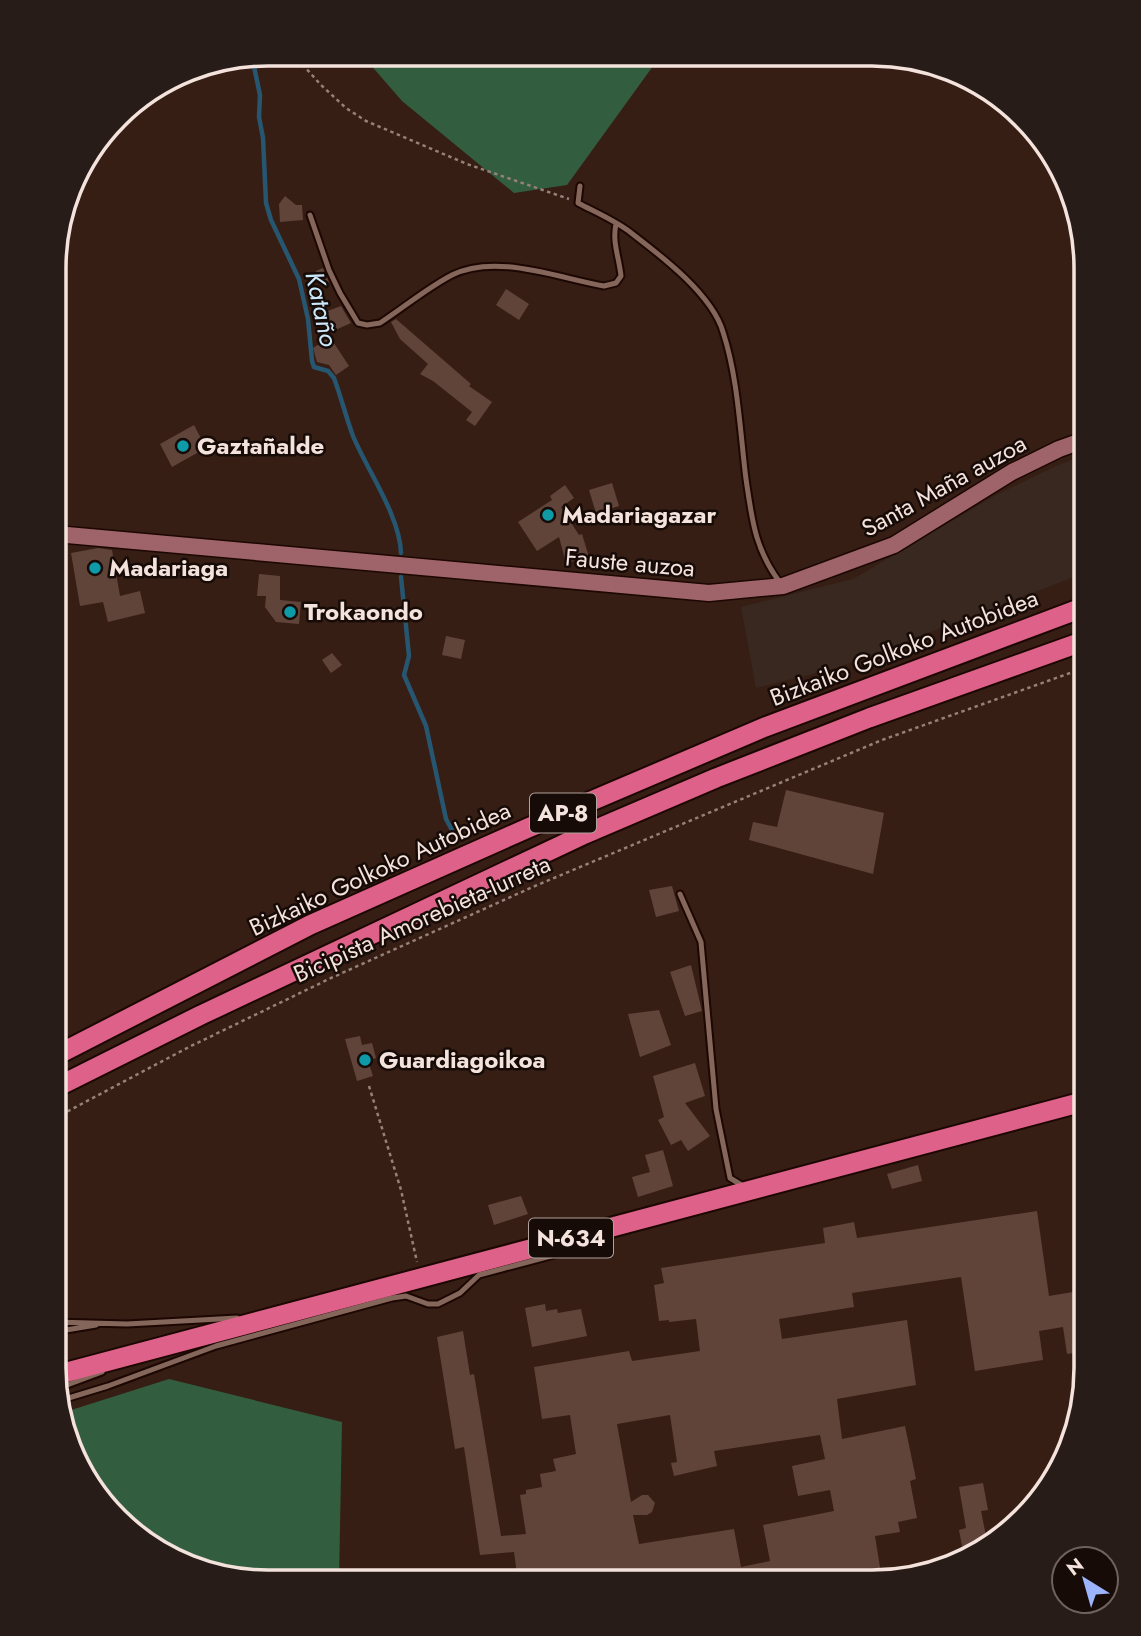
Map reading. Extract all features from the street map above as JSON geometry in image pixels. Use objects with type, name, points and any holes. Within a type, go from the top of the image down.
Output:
[{"type":"highway","name":"Bizkaiko Golkoko Autobidea","points":[[66,1050],[310,925],[516,833],[765,727],[1074,611]]},
{"type":"highway","name":"AP-8","points":[[66,1082],[225,1003],[585,834],[716,778],[857,723],[1074,645]]},
{"type":"highway","name":"N-634","points":[[66,1372],[635,1222],[711,1198],[755,1190],[1074,1104]]},
{"type":"street","name":"Santa Maña auzoa","points":[[783,586],[894,545],[1012,472],[1074,444]]},
{"type":"street","name":"Fauste auzoa","points":[[66,535],[709,593],[783,586]]},
{"type":"lane","points":[[580,186],[578,203],[628,230],[695,288],[713,311],[723,330],[732,366],[754,535],[768,568],[783,586]]},
{"type":"lane","points":[[310,215],[340,293],[358,323],[367,325],[380,323],[450,276],[469,268],[497,266],[604,286],[616,283],[621,276],[620,260],[613,239],[616,223]]},
{"type":"lane","points":[[680,894],[701,942],[716,1109],[729,1181],[755,1190]]},
{"type":"lane","points":[[68,1397],[216,1346],[392,1297],[406,1296],[428,1304],[438,1304],[460,1293],[479,1275],[592,1245],[635,1222]]},
{"type":"lane","points":[[66,1322],[272,1318]]},
{"type":"lane","points":[[66,1330],[106,1323]]},
{"type":"lane","points":[[67,1385],[178,1343]]},
{"type":"path","points":[[304,66],[329,93],[366,121],[467,164],[578,203]]},
{"type":"path","name":"Bicipista Amorebieta-Iurreta","points":[[66,1112],[189,1046],[331,978],[535,886],[843,756],[1074,672]]},
{"type":"path","points":[[369,1086],[401,1190],[421,1279]]},
{"type":"shaded area","points":[[1074,459],[1074,577],[836,668],[756,688],[741,607],[853,579],[996,495]]},
{"type":"green space","points":[[372,66],[653,66],[567,185],[514,193],[402,101]]},
{"type":"green space","points":[[169,1379],[342,1422],[339,1570],[268,1570],[229,1566],[203,1559],[156,1536],[117,1501],[100,1480],[87,1457],[71,1410]]},
{"type":"building","points":[[285,196],[296,205],[302,205],[303,220],[280,222],[279,204]]},
{"type":"building","points":[[323,268],[329,282],[321,285],[316,271]]},
{"type":"building","points":[[506,289],[529,304],[519,320],[496,305]]},
{"type":"building","points":[[341,306],[351,323],[333,331],[325,312]]},
{"type":"building","points":[[396,319],[471,384],[469,386],[492,402],[475,426],[466,420],[472,412],[420,374],[428,364],[400,339],[391,322]]},
{"type":"building","points":[[330,337],[349,366],[336,375],[329,365],[317,362],[313,348]]},
{"type":"building","name":"Gaztañalde","points":[[194,425],[206,448],[172,467],[160,444]]},
{"type":"building","points":[[612,483],[619,506],[596,513],[589,490]]},
{"type":"building","name":"Madariagazar","points":[[565,485],[574,498],[561,507],[579,535],[582,534],[589,557],[566,563],[559,537],[537,551],[518,522],[552,500],[550,496]]},
{"type":"building","points":[[98,548],[112,550],[120,596],[140,591],[145,613],[108,622],[103,602],[80,606],[71,553]]},
{"type":"building","points":[[259,574],[280,576],[280,600],[301,602],[299,624],[276,622],[265,607],[266,596],[257,596]]},
{"type":"building","points":[[446,636],[465,640],[461,659],[442,655]]},
{"type":"building","points":[[332,653],[342,665],[331,673],[322,660]]},
{"type":"building","points":[[786,790],[884,813],[873,874],[749,840],[753,822],[777,827]]},
{"type":"building","points":[[672,886],[679,911],[656,917],[649,890]]},
{"type":"building","points":[[691,965],[702,1011],[685,1016],[670,972]]},
{"type":"building","points":[[659,1010],[671,1045],[640,1057],[628,1014]]},
{"type":"building","name":"Guardiagoikoa","points":[[360,1036],[362,1045],[372,1043],[376,1058],[368,1061],[373,1076],[357,1081],[345,1039]]},
{"type":"building","points":[[695,1063],[705,1096],[685,1103],[710,1136],[688,1151],[681,1140],[671,1145],[658,1120],[664,1117],[653,1076]]},
{"type":"building","points":[[663,1150],[673,1186],[638,1197],[632,1177],[650,1172],[645,1155]]},
{"type":"building","points":[[918,1165],[922,1181],[892,1189],[887,1174]]},
{"type":"building","points":[[521,1196],[528,1214],[494,1225],[488,1205]]},
{"type":"building","points":[[1037,1211],[1049,1296],[1073,1292],[1074,1300],[1074,1353],[1067,1354],[1063,1327],[1039,1331],[1043,1360],[975,1371],[961,1277],[852,1293],[854,1307],[779,1319],[782,1339],[907,1320],[916,1385],[837,1399],[842,1439],[905,1426],[916,1479],[910,1481],[917,1518],[898,1522],[900,1532],[875,1536],[880,1569],[516,1570],[514,1552],[480,1555],[464,1447],[455,1449],[437,1337],[463,1331],[470,1375],[474,1374],[501,1536],[526,1534],[520,1495],[526,1494],[526,1490],[542,1487],[540,1474],[556,1471],[553,1459],[576,1454],[570,1415],[542,1419],[534,1367],[629,1351],[632,1361],[700,1351],[696,1319],[659,1321],[654,1285],[664,1283],[661,1268],[825,1243],[823,1228],[854,1222],[857,1238]],"holes":[[[670,1415],[677,1462],[671,1463],[674,1476],[717,1466],[714,1451],[820,1435],[825,1459],[792,1466],[798,1496],[830,1490],[834,1511],[763,1525],[770,1561],[741,1567],[734,1529],[639,1544],[633,1515],[647,1515],[652,1512],[655,1503],[648,1495],[642,1495],[631,1502],[617,1424]]]},
{"type":"building","points":[[545,1304],[546,1311],[557,1309],[558,1313],[581,1309],[587,1336],[532,1347],[525,1308]]},
{"type":"building","points":[[983,1483],[988,1510],[981,1511],[986,1535],[962,1546],[959,1530],[966,1528],[959,1487]]},
{"type":"waterway","name":"Kataño","points":[[254,67],[260,95],[259,117],[263,138],[266,203],[271,220],[299,279],[308,319],[312,361],[314,367],[328,371],[334,378],[353,436],[395,524],[401,553]]},
{"type":"waterway","name":"Kataño","points":[[401,577],[409,656],[404,675],[426,726],[446,819],[452,830]]},
{"type":"place","name":"Gaztañalde","points":[[183,446]]},
{"type":"place","name":"Madariagazar","points":[[548,515]]},
{"type":"place","name":"Madariaga","points":[[95,568]]},
{"type":"place","name":"Trokaondo","points":[[290,612]]},
{"type":"place","name":"Guardiagoikoa","points":[[365,1060]]}]
